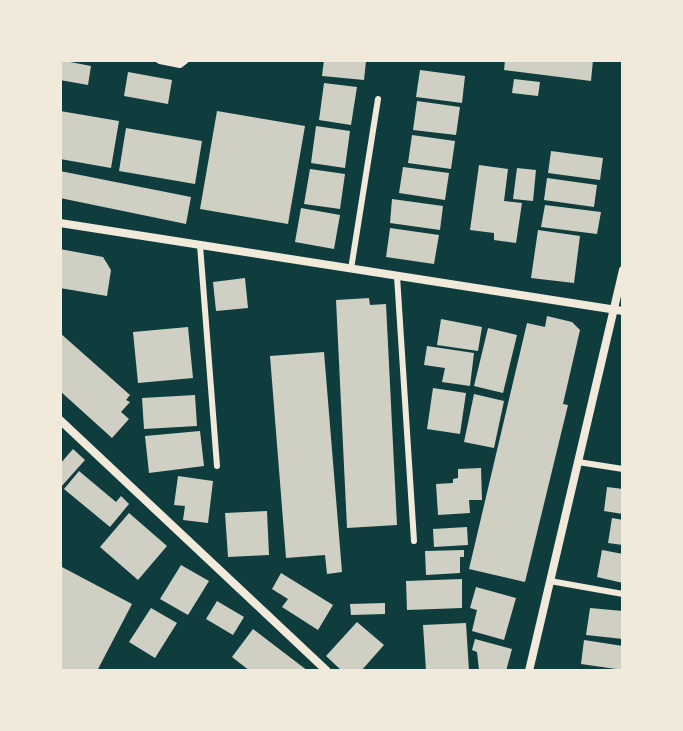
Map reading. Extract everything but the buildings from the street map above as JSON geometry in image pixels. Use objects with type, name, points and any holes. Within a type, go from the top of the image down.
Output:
[{"type":"street","points":[[160,60],[180,64],[185,60]]},
{"type":"street","points":[[60,223],[618,311]]},
{"type":"street","points":[[529,671],[578,462],[618,311],[623,270]]},
{"type":"street","points":[[60,420],[326,671]]},
{"type":"lane","points":[[351,269],[378,99]]},
{"type":"lane","points":[[200,245],[217,466]]},
{"type":"lane","points":[[397,276],[414,541]]},
{"type":"lane","points":[[578,462],[623,469]]},
{"type":"lane","points":[[550,581],[623,594]]}]
